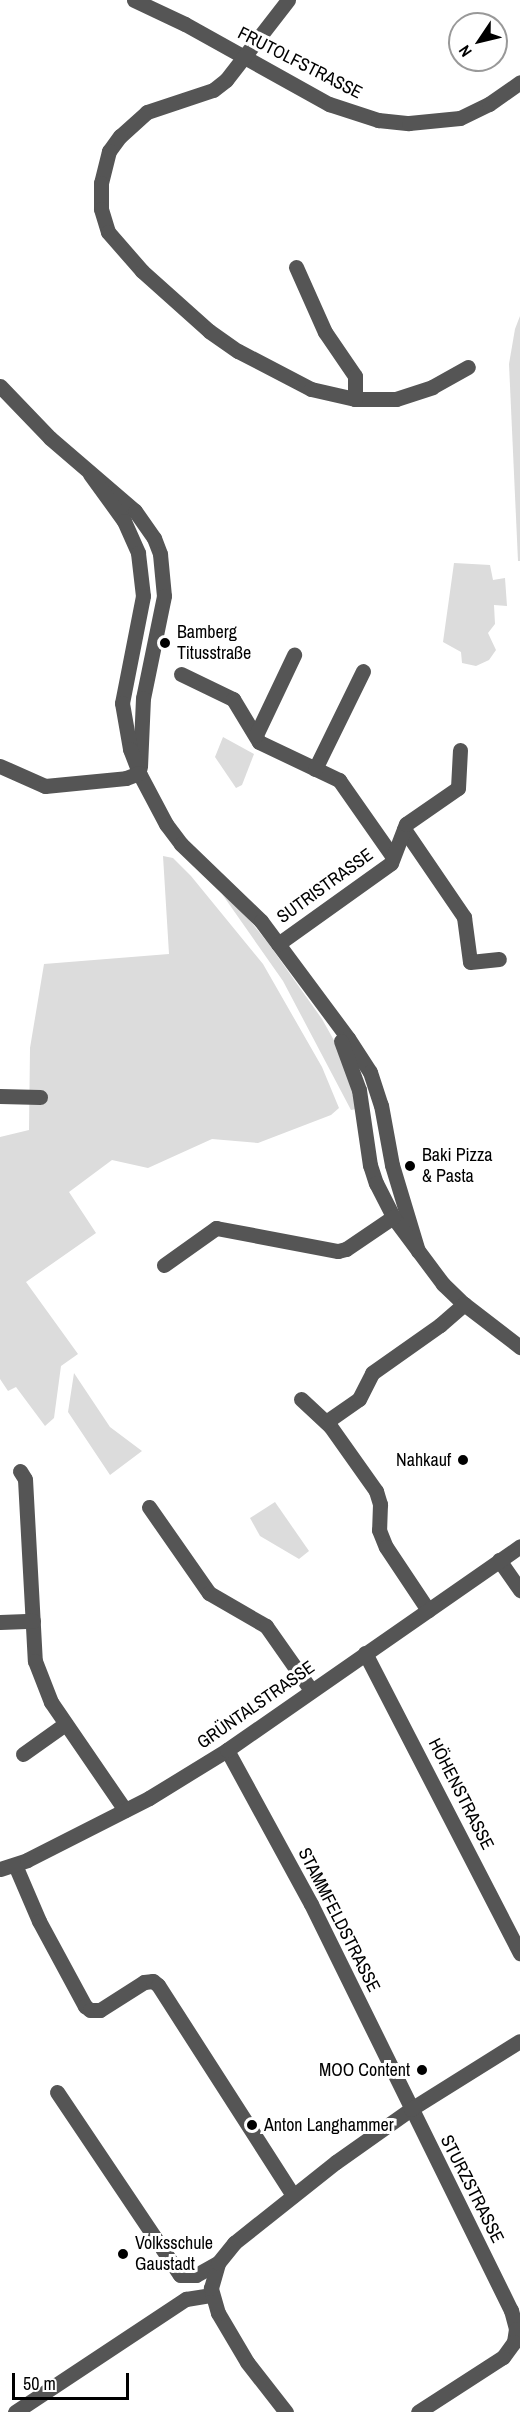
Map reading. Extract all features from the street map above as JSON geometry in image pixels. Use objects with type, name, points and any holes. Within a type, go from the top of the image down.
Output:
[{"type":"street","name":"FRUTOLFSTRASSE","points":[[134,0],[185,24],[244,59],[329,104],[353,113],[409,123],[460,118],[489,104],[520,82]]},
{"type":"street","points":[[288,0],[231,76],[213,90],[147,112],[120,136],[109,151],[103,166],[100,199],[104,221],[115,243],[209,331],[238,351],[296,382],[331,395],[355,399],[396,399],[416,394],[468,368]]},
{"type":"street","points":[[296,267],[325,332],[355,376],[355,399]]},
{"type":"street","points":[[0,386],[33,422],[90,474],[121,497],[146,525],[160,554],[164,596],[143,698],[139,773]]},
{"type":"street","points":[[90,474],[124,521],[138,553],[143,596],[122,702],[130,749],[139,773],[166,824],[181,844],[244,902],[358,1052],[377,1089],[389,1136],[392,1165],[418,1251]]},
{"type":"street","points":[[256,735],[294,655]]},
{"type":"street","points":[[315,769],[363,671]]},
{"type":"street","name":"SUTRISTRASSE","points":[[180,674],[233,699],[260,742],[339,780],[393,857]]},
{"type":"street","name":"SUTRISTRASSE","points":[[278,944],[391,863],[406,824],[458,788],[460,750]]},
{"type":"street","points":[[0,766],[45,786],[126,778],[139,773]]},
{"type":"street","points":[[404,829],[464,917],[470,962],[499,959]]},
{"type":"street","points":[[331,1018],[354,1070],[363,1131],[376,1183],[393,1217],[443,1284],[464,1304],[520,1347]]},
{"type":"street","points":[[0,1096],[40,1097]]},
{"type":"street","points":[[164,1265],[216,1228],[338,1251],[346,1250],[393,1217]]},
{"type":"street","points":[[326,1422],[359,1399],[372,1373],[440,1325],[464,1304]]},
{"type":"street","points":[[301,1400],[326,1422],[376,1491],[380,1504],[380,1530],[386,1547],[428,1610]]},
{"type":"street","points":[[20,1471],[25,1479],[35,1661],[51,1702],[125,1810]]},
{"type":"street","points":[[149,1507],[209,1593],[266,1626],[311,1690]]},
{"type":"street","name":"GRÜNTALSTRASSE","points":[[0,1869],[15,1865],[125,1810],[227,1750],[520,1546]]},
{"type":"street","points":[[499,1560],[520,1590]]},
{"type":"street","points":[[0,1622],[33,1621]]},
{"type":"street","name":"HÖHENSTRASSE","points":[[365,1653],[520,1953]]},
{"type":"street","points":[[23,1754],[65,1724]]},
{"type":"street","name":"STAMMFELDSTRASSE","points":[[227,1750],[311,1904],[411,2109]]},
{"type":"street","points":[[15,1865],[39,1921],[85,2006],[90,2010],[100,2010],[144,1982],[153,1981],[158,1985],[293,2195]]},
{"type":"street","points":[[286,2412],[247,2362],[218,2313],[212,2295],[212,2279],[218,2263],[234,2243],[293,2195],[411,2109],[520,2041]]},
{"type":"street","points":[[57,2092],[194,2296]]},
{"type":"street","name":"STURZSTRASSE","points":[[411,2109],[511,2310],[516,2330],[514,2342],[503,2358],[418,2412]]},
{"type":"street","points":[[180,2275],[196,2275],[218,2263]]},
{"type":"street","points":[[15,2412],[50,2391],[123,2339],[194,2296],[212,2295]]},
{"type":"shaded area","points":[[520,316],[520,561],[518,561],[509,364],[515,329]]},
{"type":"shaded area","points":[[454,563],[490,565],[493,580],[505,578],[507,606],[494,605],[495,624],[488,633],[496,650],[489,660],[476,666],[462,663],[461,652],[443,642]]},
{"type":"shaded area","points":[[223,737],[254,754],[242,785],[236,788],[215,757]]},
{"type":"shaded area","points":[[163,856],[173,858],[191,876],[263,964],[322,1067],[339,1108],[331,1115],[258,1143],[212,1139],[148,1168],[112,1160],[69,1192],[96,1233],[26,1282],[78,1354],[61,1366],[54,1418],[45,1426],[16,1387],[8,1391],[0,1379],[0,1137],[29,1130],[30,1048],[44,964],[169,954]]},
{"type":"shaded area","points":[[222,894],[243,912],[268,943],[322,1019],[345,1060],[356,1109],[351,1110],[283,981]]},
{"type":"shaded area","points":[[74,1373],[110,1427],[142,1451],[110,1475],[68,1412]]},
{"type":"shaded area","points":[[275,1502],[309,1551],[299,1559],[260,1536],[250,1518]]},
{"type":"place","name":"Bamberg Titusstraße","points":[[165,643]]},
{"type":"place","name":"Baki Pizza & Pasta","points":[[410,1166]]},
{"type":"place","name":"Nahkauf","points":[[463,1460]]},
{"type":"place","name":"MOO Content","points":[[422,2070]]},
{"type":"place","name":"Anton Langhammer","points":[[252,2125]]},
{"type":"place","name":"Volksschule Gaustadt","points":[[123,2254]]}]
